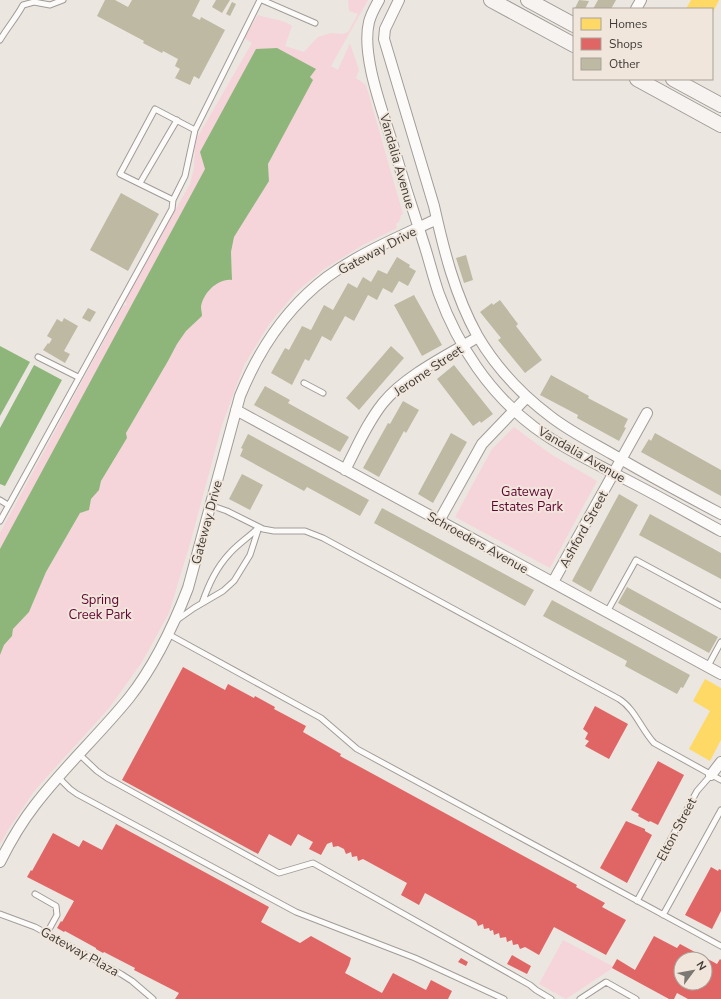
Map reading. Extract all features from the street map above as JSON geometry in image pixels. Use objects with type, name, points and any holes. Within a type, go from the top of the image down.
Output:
[{"type":"main road","points":[[491,0],[573,44]]},
{"type":"main road","points":[[528,0],[573,24]]},
{"type":"main road","points":[[638,80],[721,125]]},
{"type":"main road","points":[[675,80],[721,105]]},
{"type":"street","name":"Vandalia Avenue","points":[[379,0],[370,18],[368,29],[367,48],[372,74],[439,294],[463,346],[488,382],[514,410],[533,426],[554,440],[721,531]]},
{"type":"street","name":"Vandalia Avenue","points":[[400,0],[385,29],[384,39],[457,292],[478,337],[504,373],[527,397],[564,426],[621,460],[721,514]]},
{"type":"street","name":"Gateway Drive","points":[[0,862],[25,820],[58,777],[121,708],[138,686],[154,661],[174,622],[188,588],[236,410],[246,381],[258,356],[282,320],[303,298],[326,278],[353,260],[437,219]]},
{"type":"street","name":"Jerome Street","points":[[345,470],[374,415],[390,396],[408,380],[478,337]]},
{"type":"street","points":[[439,521],[482,444],[527,397]]},
{"type":"street","name":"Schroeders Avenue","points":[[236,410],[721,674]]},
{"type":"street","name":"Ashford Street","points":[[553,582],[647,413]]},
{"type":"street","name":"Elton Street","points":[[711,775],[721,762]]},
{"type":"lane","points":[[0,40],[8,27],[14,21],[23,5],[34,2],[50,5],[63,0]]},
{"type":"lane","points":[[0,521],[78,377],[172,209],[173,200],[185,176],[195,130],[261,0],[315,23]]},
{"type":"lane","points":[[173,200],[120,174],[155,109],[195,130]]},
{"type":"lane","points":[[140,183],[177,120]]},
{"type":"lane","points":[[38,357],[78,377]]},
{"type":"lane","points":[[304,383],[322,393]]},
{"type":"lane","points":[[0,500],[8,505]]},
{"type":"lane","points":[[210,505],[227,511],[258,527],[274,532],[299,530],[316,534],[618,699],[628,706],[654,743],[721,780]]},
{"type":"lane","points":[[202,603],[211,580],[221,564],[233,550],[258,527]]},
{"type":"lane","points":[[174,622],[223,591],[234,581],[250,555],[258,527]]},
{"type":"lane","points":[[608,612],[636,560],[721,606]]},
{"type":"lane","points":[[168,634],[321,718],[357,749],[721,946]]},
{"type":"lane","points":[[708,666],[721,642]]},
{"type":"lane","points":[[79,754],[107,778],[279,873],[313,862],[524,982],[551,999]]},
{"type":"lane","name":"Elton Street","points":[[637,901],[697,791],[711,775]]},
{"type":"lane","points":[[58,777],[77,794],[296,912],[415,958],[504,999]]},
{"type":"lane","points":[[664,915],[721,810]]},
{"type":"lane","points":[[35,894],[56,906],[57,915],[47,933]]},
{"type":"lane","name":"Gateway Plaza","points":[[0,914],[47,933],[127,977],[153,999]]},
{"type":"lane","points":[[580,999],[606,982],[636,999]]},
{"type":"green space","name":"Spring Creek Park","points":[[348,0],[368,0],[331,66],[338,70],[350,43],[359,70],[356,78],[366,85],[403,214],[401,215],[399,222],[396,224],[397,228],[363,245],[324,269],[296,292],[270,323],[244,365],[222,425],[191,540],[169,613],[142,662],[110,707],[35,790],[0,844],[0,655],[4,645],[12,636],[13,629],[29,612],[46,572],[80,513],[89,509],[91,499],[99,490],[101,481],[127,438],[126,433],[177,344],[186,331],[202,316],[202,302],[208,292],[212,287],[222,281],[232,279],[231,252],[234,237],[269,181],[268,164],[312,80],[310,77],[315,69],[200,152],[205,169],[0,551],[0,533],[123,306],[127,305],[125,300],[190,184],[194,168],[197,138],[252,43],[244,38],[258,15],[280,20],[292,26],[285,46],[304,52],[318,37],[331,33],[343,34],[348,32],[358,14],[349,11]]},
{"type":"green space","name":"Gateway Estates Park","points":[[514,427],[549,453],[597,481],[550,568],[455,517],[492,449]]},
{"type":"green space","points":[[563,940],[614,967],[566,999],[539,984]]},
{"type":"shaded area","points":[[277,48],[316,69],[310,77],[313,80],[268,164],[269,181],[234,237],[231,252],[232,280],[222,281],[208,292],[202,302],[202,316],[186,331],[177,344],[126,433],[127,438],[101,481],[99,490],[91,499],[89,510],[80,513],[46,572],[29,612],[13,629],[12,636],[4,645],[0,655],[0,549],[205,169],[200,152],[256,49]]},
{"type":"shaded area","points":[[0,346],[30,362],[0,416]]},
{"type":"shaded area","points":[[34,365],[62,380],[5,486],[0,484],[0,428]]},
{"type":"building: Homes","points":[[691,0],[719,0],[713,12],[713,8],[687,8]]},
{"type":"building: Homes","points":[[705,679],[721,688],[721,740],[710,761],[689,749],[710,711],[693,701]]},
{"type":"building: Shops","points":[[183,667],[225,690],[228,684],[275,707],[274,709],[306,726],[303,732],[341,754],[340,756],[577,885],[576,887],[605,903],[602,907],[626,920],[606,955],[554,927],[539,955],[525,947],[520,949],[518,944],[513,945],[512,940],[507,942],[506,937],[500,938],[499,933],[494,935],[493,930],[490,931],[489,928],[484,929],[483,924],[478,926],[476,921],[425,893],[419,905],[401,895],[407,883],[363,859],[358,861],[357,856],[352,857],[351,852],[346,854],[344,849],[338,846],[333,847],[332,842],[327,844],[321,855],[309,849],[313,842],[298,834],[291,846],[269,834],[258,854],[122,780]]},
{"type":"building: Shops","points":[[595,706],[628,724],[609,759],[585,746],[589,741],[585,739],[588,733],[583,729]]},
{"type":"building: Shops","points":[[658,761],[684,775],[658,825],[638,816],[639,814],[631,810]]},
{"type":"building: Shops","points":[[626,821],[645,829],[645,831],[652,835],[627,883],[600,868]]},
{"type":"building: Shops","points":[[116,824],[269,907],[261,922],[300,943],[311,936],[351,958],[345,973],[382,993],[393,973],[426,990],[431,980],[452,991],[448,999],[175,999],[179,993],[134,970],[135,968],[104,952],[103,953],[57,928],[74,901],[27,877],[31,870],[32,871],[53,833],[79,847],[83,840],[102,850]]},
{"type":"building: Shops","points":[[711,867],[718,871],[719,869],[721,870],[721,911],[712,929],[685,915]]},
{"type":"building: Shops","points":[[654,936],[677,948],[680,944],[693,951],[673,951],[673,991],[713,991],[713,962],[717,964],[720,959],[721,999],[688,999],[677,993],[674,999],[669,999],[612,968],[617,959],[635,970]]},
{"type":"building: Shops","points":[[512,955],[531,966],[527,974],[507,964]]},
{"type":"building: Shops","points":[[461,958],[468,962],[466,966],[458,962]]},
{"type":"building: Other","points":[[105,0],[115,0],[128,7],[132,0],[200,0],[192,16],[200,20],[201,17],[225,30],[199,79],[194,76],[190,85],[175,78],[180,69],[175,66],[178,59],[143,43],[144,41],[97,16]]},
{"type":"building: Other","points":[[216,0],[230,0],[222,13],[212,7]]},
{"type":"building: Other","points":[[579,0],[589,1],[586,8],[575,8]]},
{"type":"building: Other","points":[[598,0],[616,0],[612,8],[594,8]]},
{"type":"building: Other","points":[[232,2],[236,4],[230,16],[226,14]]},
{"type":"building: Other","points":[[121,193],[159,214],[128,271],[90,250]]},
{"type":"building: Other","points":[[466,255],[473,280],[464,283],[456,258]]},
{"type":"building: Other","points":[[397,257],[410,265],[409,267],[416,271],[408,286],[399,281],[392,293],[383,288],[377,300],[368,295],[354,321],[345,316],[331,341],[322,336],[309,361],[305,359],[292,385],[271,373],[285,348],[289,350],[302,326],[311,330],[324,305],[333,310],[348,283],[357,288],[363,277],[371,282],[378,270],[387,274]]},
{"type":"building: Other","points":[[414,295],[442,345],[422,356],[394,305]]},
{"type":"building: Other","points":[[500,300],[518,324],[516,326],[542,360],[525,373],[498,340],[501,338],[480,312],[492,303],[493,305]]},
{"type":"building: Other","points":[[88,308],[96,312],[90,322],[82,318]]},
{"type":"building: Other","points":[[64,318],[78,326],[64,351],[70,354],[65,363],[43,350],[52,339],[47,336],[57,319],[62,322]]},
{"type":"building: Other","points":[[391,346],[404,358],[359,410],[346,398]]},
{"type":"building: Other","points":[[454,365],[493,414],[481,423],[480,421],[473,426],[437,379]]},
{"type":"building: Other","points":[[551,375],[589,396],[588,398],[628,419],[624,427],[626,428],[619,441],[577,418],[578,415],[540,395]]},
{"type":"building: Other","points":[[265,386],[290,400],[288,403],[349,437],[340,452],[254,405]]},
{"type":"building: Other","points":[[403,401],[419,410],[406,433],[404,431],[379,477],[363,468],[388,423],[390,424]]},
{"type":"building: Other","points":[[451,433],[467,442],[433,503],[418,494]]},
{"type":"building: Other","points":[[655,433],[721,470],[721,496],[641,452],[649,439],[651,441]]},
{"type":"building: Other","points":[[248,434],[369,500],[360,516],[307,487],[304,491],[240,456],[243,449],[241,448]]},
{"type":"building: Other","points":[[242,474],[263,485],[250,510],[229,499]]},
{"type":"building: Other","points":[[619,494],[638,505],[591,592],[572,581]]},
{"type":"building: Other","points":[[382,508],[534,590],[525,606],[374,523]]},
{"type":"building: Other","points":[[650,514],[721,553],[721,579],[639,535]]},
{"type":"building: Other","points":[[627,587],[718,637],[709,653],[618,603]]},
{"type":"building: Other","points":[[552,600],[690,675],[683,688],[681,687],[677,694],[625,666],[627,661],[543,616]]}]
